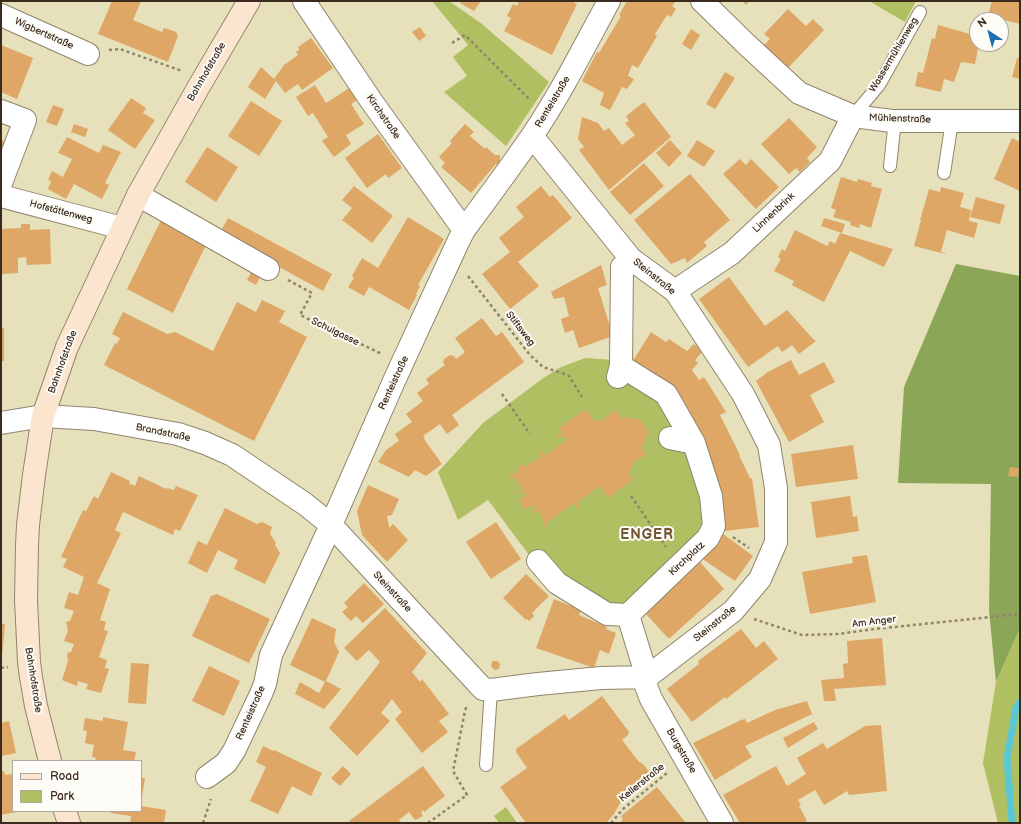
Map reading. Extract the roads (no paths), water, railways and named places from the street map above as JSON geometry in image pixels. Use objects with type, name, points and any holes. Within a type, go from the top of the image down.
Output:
[{"type":"street","name":"Bahnhofstraße","points":[[50,760],[36,706],[30,669],[26,600],[28,525],[43,416],[67,347],[138,195],[249,1]]},
{"type":"street","name":"Kirchstraße","points":[[304,1],[372,102],[464,230]]},
{"type":"street","name":"Renteistraße","points":[[208,777],[226,763],[236,746],[261,694],[265,684],[270,655],[331,525],[464,230],[532,136],[567,78],[609,1]]},
{"type":"street","name":"Mühlenstraße","points":[[702,1],[799,93],[853,116],[895,120],[1020,121]]},
{"type":"street","name":"Wigbertstraße","points":[[1,15],[88,54]]},
{"type":"street","points":[[1,111],[25,120],[1,183]]},
{"type":"street","name":"Linnenbrink","points":[[675,291],[732,253],[830,161],[853,116]]},
{"type":"street","name":"Steinstraße","points":[[532,136],[631,259],[675,291],[744,394],[769,445],[776,488],[776,542],[760,579],[733,611],[647,677]]},
{"type":"street","points":[[138,195],[268,269]]},
{"type":"street","name":"Hofstättenweg","points":[[1,196],[122,228]]},
{"type":"street","points":[[631,259],[622,267],[619,371],[666,394],[694,443]]},
{"type":"street","name":"Brandstraße","points":[[1,423],[43,416],[94,419],[178,434],[206,443],[232,455],[305,504],[331,525]]},
{"type":"street","points":[[670,438],[694,443]]},
{"type":"street","name":"Kirchplatz","points":[[628,615],[708,538],[714,526],[711,496],[694,443]]},
{"type":"street","name":"Steinstraße","points":[[331,525],[485,689]]},
{"type":"street","points":[[485,689],[601,678],[647,677],[628,615],[607,614],[557,583],[538,561]]},
{"type":"street","name":"Burgstraße","points":[[647,677],[646,686],[652,700],[722,823]]},
{"type":"street","points":[[65,812],[69,823]]},
{"type":"lane","name":"Wassermühlenweg","points":[[853,116],[879,85],[920,12]]},
{"type":"lane","points":[[890,166],[895,120]]},
{"type":"lane","points":[[944,174],[952,120]]},
{"type":"lane","points":[[485,689],[486,765]]},
{"type":"waterway","points":[[1012,823],[1007,758],[1016,708],[1020,702]]},
{"type":"district","name":"ENGER","points":[[647,535]]}]
